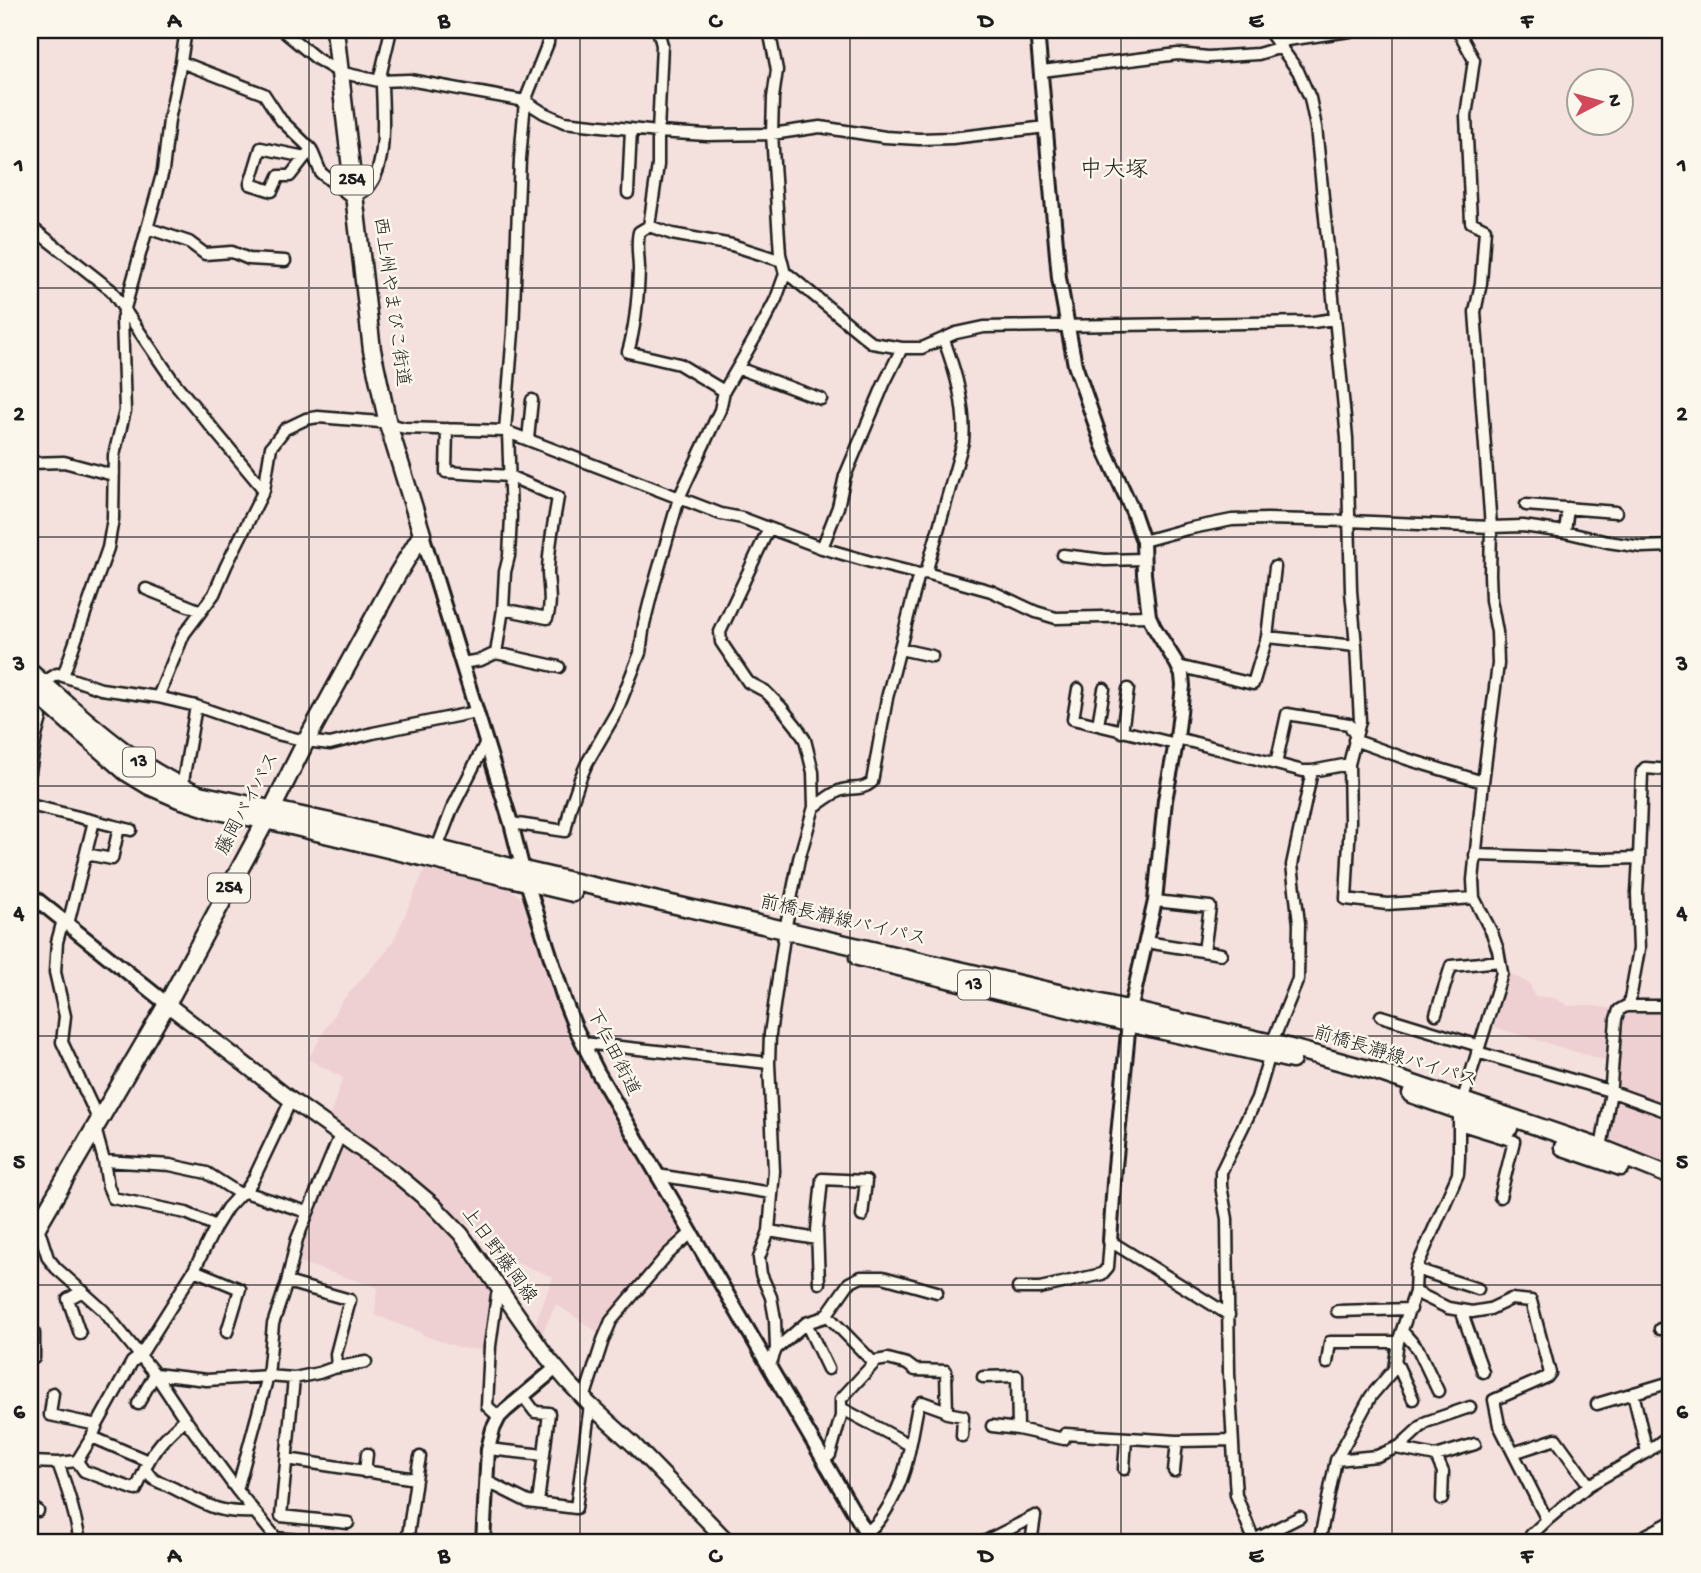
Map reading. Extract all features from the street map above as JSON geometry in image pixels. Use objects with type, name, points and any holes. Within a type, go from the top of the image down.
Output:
[{"type":"main road","name":"西上州やまびこ街道","points":[[335,30],[372,350],[388,424],[422,534]]},
{"type":"main road","name":"藤岡バイパス","points":[[34,1233],[167,1004],[306,741],[392,583],[422,534]]},
{"type":"main road","name":"前橋長瀞線バイパス","points":[[32,688],[146,767],[182,787],[268,815],[412,854],[784,935],[972,972],[1129,1017],[1375,1071],[1460,1112],[1592,1156],[1671,1186]]},
{"type":"main road","name":"前橋長瀞線バイパス","points":[[32,688],[75,729],[138,780],[195,805],[268,815],[437,848],[526,877]]},
{"type":"main road","name":"上日野藤岡線","points":[[167,1004],[290,1100],[396,1174],[433,1205],[461,1234],[556,1368],[729,1543]]},
{"type":"main road","name":"前橋長瀞線バイパス","points":[[1460,1112],[1601,1148],[1671,1176]]},
{"type":"street","points":[[63,676],[108,548],[113,519],[114,455],[125,411],[121,320],[163,171],[169,120],[186,30]]},
{"type":"street","points":[[282,30],[317,59],[340,72],[380,80],[409,80],[525,101],[564,122],[707,135],[772,134],[820,127],[885,137],[930,138],[1046,127]]},
{"type":"street","points":[[181,62],[264,94],[321,173],[349,195],[354,195],[364,191],[373,180],[382,159],[380,80],[391,30]]},
{"type":"street","points":[[496,653],[503,609],[511,517],[506,431],[520,159],[525,101],[548,43],[549,30]]},
{"type":"street","points":[[649,226],[658,165],[663,45],[658,30]]},
{"type":"street","points":[[511,823],[565,831],[580,779],[617,711],[640,653],[652,592],[679,498],[720,410],[724,391],[776,299],[785,274],[772,134],[777,70],[769,30]]},
{"type":"street","points":[[1018,1288],[1040,1288],[1101,1274],[1108,1267],[1129,1017],[1155,901],[1165,800],[1177,741],[1183,686],[1178,666],[1149,616],[1143,541],[1103,446],[1075,365],[1059,278],[1037,30]]},
{"type":"street","points":[[1268,30],[1298,71],[1310,98],[1316,127],[1346,438],[1351,591],[1360,721],[1349,764],[1350,821],[1346,899],[1387,904],[1474,898]]},
{"type":"street","points":[[1282,47],[1282,42],[1287,40],[1357,30]]},
{"type":"street","points":[[1319,1543],[1336,1460],[1370,1396],[1394,1369],[1398,1342],[1415,1292],[1416,1269],[1458,1174],[1460,1112],[1502,972],[1492,933],[1474,898],[1473,880],[1498,664],[1497,632],[1491,600],[1491,527],[1475,312],[1481,283],[1485,229],[1471,222],[1466,116],[1474,60],[1458,30]]},
{"type":"street","points":[[1041,71],[1178,54],[1208,57],[1258,54],[1282,47]]},
{"type":"street","points":[[628,193],[632,129]]},
{"type":"street","points":[[261,148],[308,153],[290,176],[279,176],[272,191],[250,184],[261,148]]},
{"type":"street","points":[[30,226],[111,290],[174,382],[264,490]]},
{"type":"street","points":[[649,226],[672,234],[732,245],[782,261]]},
{"type":"street","points":[[649,226],[639,232],[637,315],[628,352],[679,365],[724,391]]},
{"type":"street","points":[[147,228],[189,242],[205,254],[232,252],[249,259],[285,261]]},
{"type":"street","points":[[785,274],[872,343],[902,348],[922,348],[956,333],[984,327],[1299,322],[1334,319]]},
{"type":"street","points":[[814,807],[836,792],[865,788],[872,782],[887,698],[962,442],[964,423],[956,371],[944,340]]},
{"type":"street","points":[[822,548],[838,508],[845,476],[902,348]]},
{"type":"street","points":[[738,368],[821,399]]},
{"type":"street","points":[[527,439],[532,400]]},
{"type":"street","points":[[158,697],[184,634],[214,594],[264,490],[271,447],[281,433],[299,421],[318,417],[405,428],[506,431],[722,514],[742,518],[822,548],[991,591],[1056,618],[1149,616]]},
{"type":"street","points":[[447,429],[446,472],[509,476],[558,497],[548,574],[550,611],[547,618],[503,609]]},
{"type":"street","points":[[30,463],[64,462],[113,475]]},
{"type":"street","points":[[1526,505],[1616,512]]},
{"type":"street","points":[[1565,532],[1568,508]]},
{"type":"street","points":[[1143,541],[1232,520],[1349,521],[1523,526],[1642,547],[1671,546]]},
{"type":"street","points":[[769,528],[720,632],[721,642],[748,682],[765,691],[781,707],[805,740],[813,772],[814,807],[799,859],[784,935],[770,1034],[774,1171],[769,1231],[758,1258],[775,1319],[776,1349],[769,1368]]},
{"type":"street","name":"下仁田街道","points":[[422,534],[565,1002],[583,1043],[872,1543]]},
{"type":"street","points":[[1063,555],[1105,560],[1143,559]]},
{"type":"street","points":[[1178,666],[1253,684],[1267,637],[1275,567]]},
{"type":"street","points":[[146,589],[201,611]]},
{"type":"street","points":[[1267,637],[1356,646]]},
{"type":"street","points":[[900,649],[932,656]]},
{"type":"street","points":[[461,663],[481,660],[496,653],[559,667]]},
{"type":"street","points":[[30,772],[41,718],[32,688],[54,674],[101,689],[158,697],[195,706],[278,734],[330,744],[475,712]]},
{"type":"street","points":[[1078,689],[1073,719],[1303,771],[1349,764]]},
{"type":"street","points":[[1098,725],[1104,689]]},
{"type":"street","points":[[1122,732],[1128,690]]},
{"type":"street","points":[[182,787],[195,706]]},
{"type":"street","points":[[1276,764],[1287,714],[1349,724],[1355,738],[1407,759],[1483,782]]},
{"type":"street","points":[[437,848],[452,809],[485,744]]},
{"type":"street","points":[[1629,1005],[1639,949],[1637,893],[1642,772],[1646,768],[1671,770]]},
{"type":"street","points":[[1300,1517],[1254,1542],[1236,1495],[1229,1373],[1227,1219],[1221,1172],[1257,1098],[1271,1049],[1298,979],[1299,923],[1292,864],[1312,771]]},
{"type":"street","points":[[30,805],[131,830]]},
{"type":"street","points":[[94,821],[57,942],[55,972],[65,1016],[62,1042],[97,1124],[108,1186],[113,1198],[187,1213],[216,1226]]},
{"type":"street","points":[[86,854],[112,859],[119,827]]},
{"type":"street","points":[[1475,855],[1639,858]]},
{"type":"street","points":[[30,894],[167,1004]]},
{"type":"street","points":[[1155,901],[1210,907],[1204,951]]},
{"type":"street","points":[[1146,942],[1221,954]]},
{"type":"street","points":[[1436,1014],[1451,966],[1500,961]]},
{"type":"street","points":[[1601,1148],[1619,1010],[1629,1005],[1671,1006]]},
{"type":"street","points":[[1381,1016],[1671,1113]]},
{"type":"street","points":[[583,1043],[769,1063]]},
{"type":"street","points":[[77,1461],[132,1362],[140,1356],[194,1270],[227,1208],[243,1193],[264,1160],[290,1100]]},
{"type":"street","points":[[1460,1112],[1514,1142],[1500,1197]]},
{"type":"street","points":[[237,1490],[268,1376],[273,1324],[297,1239],[340,1135]]},
{"type":"street","points":[[104,1161],[170,1165],[207,1173],[243,1193],[307,1212]]},
{"type":"street","points":[[657,1175],[772,1193]]},
{"type":"street","points":[[819,1283],[817,1239],[822,1179],[866,1181],[862,1216]]},
{"type":"street","points":[[769,1231],[817,1239]]},
{"type":"street","points":[[34,1233],[56,1268],[103,1310],[155,1374],[237,1490],[277,1540],[334,1543]]},
{"type":"street","points":[[486,1481],[528,1502],[576,1508],[587,1402],[603,1340],[611,1321],[667,1255],[691,1233]]},
{"type":"street","points":[[1110,1241],[1229,1315]]},
{"type":"street","points":[[1416,1269],[1478,1289]]},
{"type":"street","points":[[194,1270],[240,1289],[227,1332]]},
{"type":"street","points":[[776,1349],[806,1323],[825,1317],[849,1283],[861,1277],[883,1277],[937,1292]]},
{"type":"street","points":[[287,1282],[349,1300],[336,1354],[337,1367]]},
{"type":"street","points":[[80,1334],[68,1299],[83,1291]]},
{"type":"street","points":[[499,1417],[487,1406],[490,1346],[497,1295],[501,1292]]},
{"type":"street","points":[[1415,1292],[1448,1308],[1472,1312],[1490,1309],[1511,1299],[1531,1301],[1550,1373],[1547,1377],[1494,1400],[1499,1425],[1547,1520]]},
{"type":"street","points":[[1337,1311],[1411,1309]]},
{"type":"street","points":[[1461,1310],[1483,1372]]},
{"type":"street","points":[[826,1314],[874,1363]]},
{"type":"street","points":[[806,1323],[828,1369]]},
{"type":"street","points":[[1660,1329],[1671,1326]]},
{"type":"street","points":[[30,1329],[34,1333],[34,1358]]},
{"type":"street","points":[[1402,1331],[1418,1349],[1438,1391]]},
{"type":"street","points":[[1327,1363],[1330,1342],[1398,1342]]},
{"type":"street","points":[[824,1460],[831,1455],[841,1416],[841,1399],[876,1361],[888,1359],[906,1364],[915,1370],[946,1371],[947,1411]]},
{"type":"street","points":[[1395,1361],[1413,1399]]},
{"type":"street","points":[[155,1374],[206,1380],[268,1376],[294,1378],[366,1362]]},
{"type":"street","points":[[483,1543],[488,1449],[493,1429],[499,1417],[556,1368]]},
{"type":"street","points":[[138,1404],[155,1374]]},
{"type":"street","points":[[984,1377],[1017,1376],[1018,1429]]},
{"type":"street","points":[[294,1378],[281,1516],[348,1522]]},
{"type":"street","points":[[1597,1404],[1671,1382]]},
{"type":"street","points":[[53,1393],[50,1415],[97,1425]]},
{"type":"street","points":[[1633,1393],[1647,1451]]},
{"type":"street","points":[[523,1396],[535,1412],[550,1413],[538,1503]]},
{"type":"street","points":[[865,1532],[879,1521],[896,1496],[904,1475],[922,1402],[947,1413],[963,1416],[961,1436]]},
{"type":"street","points":[[841,1408],[910,1445]]},
{"type":"street","points":[[1336,1460],[1377,1456],[1400,1446],[1426,1422],[1470,1408]]},
{"type":"street","points":[[77,1461],[84,1471],[136,1490],[146,1465],[166,1436],[185,1419]]},
{"type":"street","points":[[992,1426],[1064,1437],[1232,1440]]},
{"type":"street","points":[[1527,1543],[1531,1535],[1547,1520],[1589,1485],[1664,1441],[1671,1434]]},
{"type":"street","points":[[92,1437],[146,1465],[156,1482],[168,1485],[200,1503],[217,1509],[254,1512]]},
{"type":"street","points":[[1124,1469],[1126,1439]]},
{"type":"street","points":[[1513,1452],[1556,1440],[1589,1485]]},
{"type":"street","points":[[1174,1471],[1177,1441]]},
{"type":"street","points":[[1396,1448],[1436,1456],[1475,1444]]},
{"type":"street","points":[[488,1449],[544,1455]]},
{"type":"street","points":[[365,1472],[367,1454]]},
{"type":"street","points":[[1436,1456],[1443,1472],[1442,1499]]},
{"type":"street","points":[[407,1543],[420,1457]]},
{"type":"street","points":[[287,1459],[416,1479]]},
{"type":"street","points":[[30,1462],[77,1461]]},
{"type":"street","points":[[58,1463],[77,1522],[80,1543]]},
{"type":"street","points":[[982,1543],[1035,1517],[1031,1543]]},
{"type":"street","points":[[1631,1543],[1671,1522]]},
{"type":"shaded area","points":[[425,869],[507,885],[525,902],[571,1039],[681,1229],[681,1235],[600,1334],[556,1304],[542,1334],[535,1324],[553,1277],[501,1256],[502,1244],[481,1227],[457,1220],[433,1195],[401,1169],[329,1118],[343,1078],[308,1059],[342,1001],[386,952],[395,938]]},
{"type":"shaded area","points":[[1507,972],[1530,984],[1534,996],[1554,998],[1569,1006],[1671,1010],[1671,1165],[1606,1141],[1616,1064],[1491,1026]]},
{"type":"shaded area","points":[[341,1142],[424,1203],[492,1287],[485,1350],[461,1348],[375,1315],[377,1287],[295,1261],[302,1237]]},
{"type":"district","name":"中大塚","points":[[1114,171]]}]
